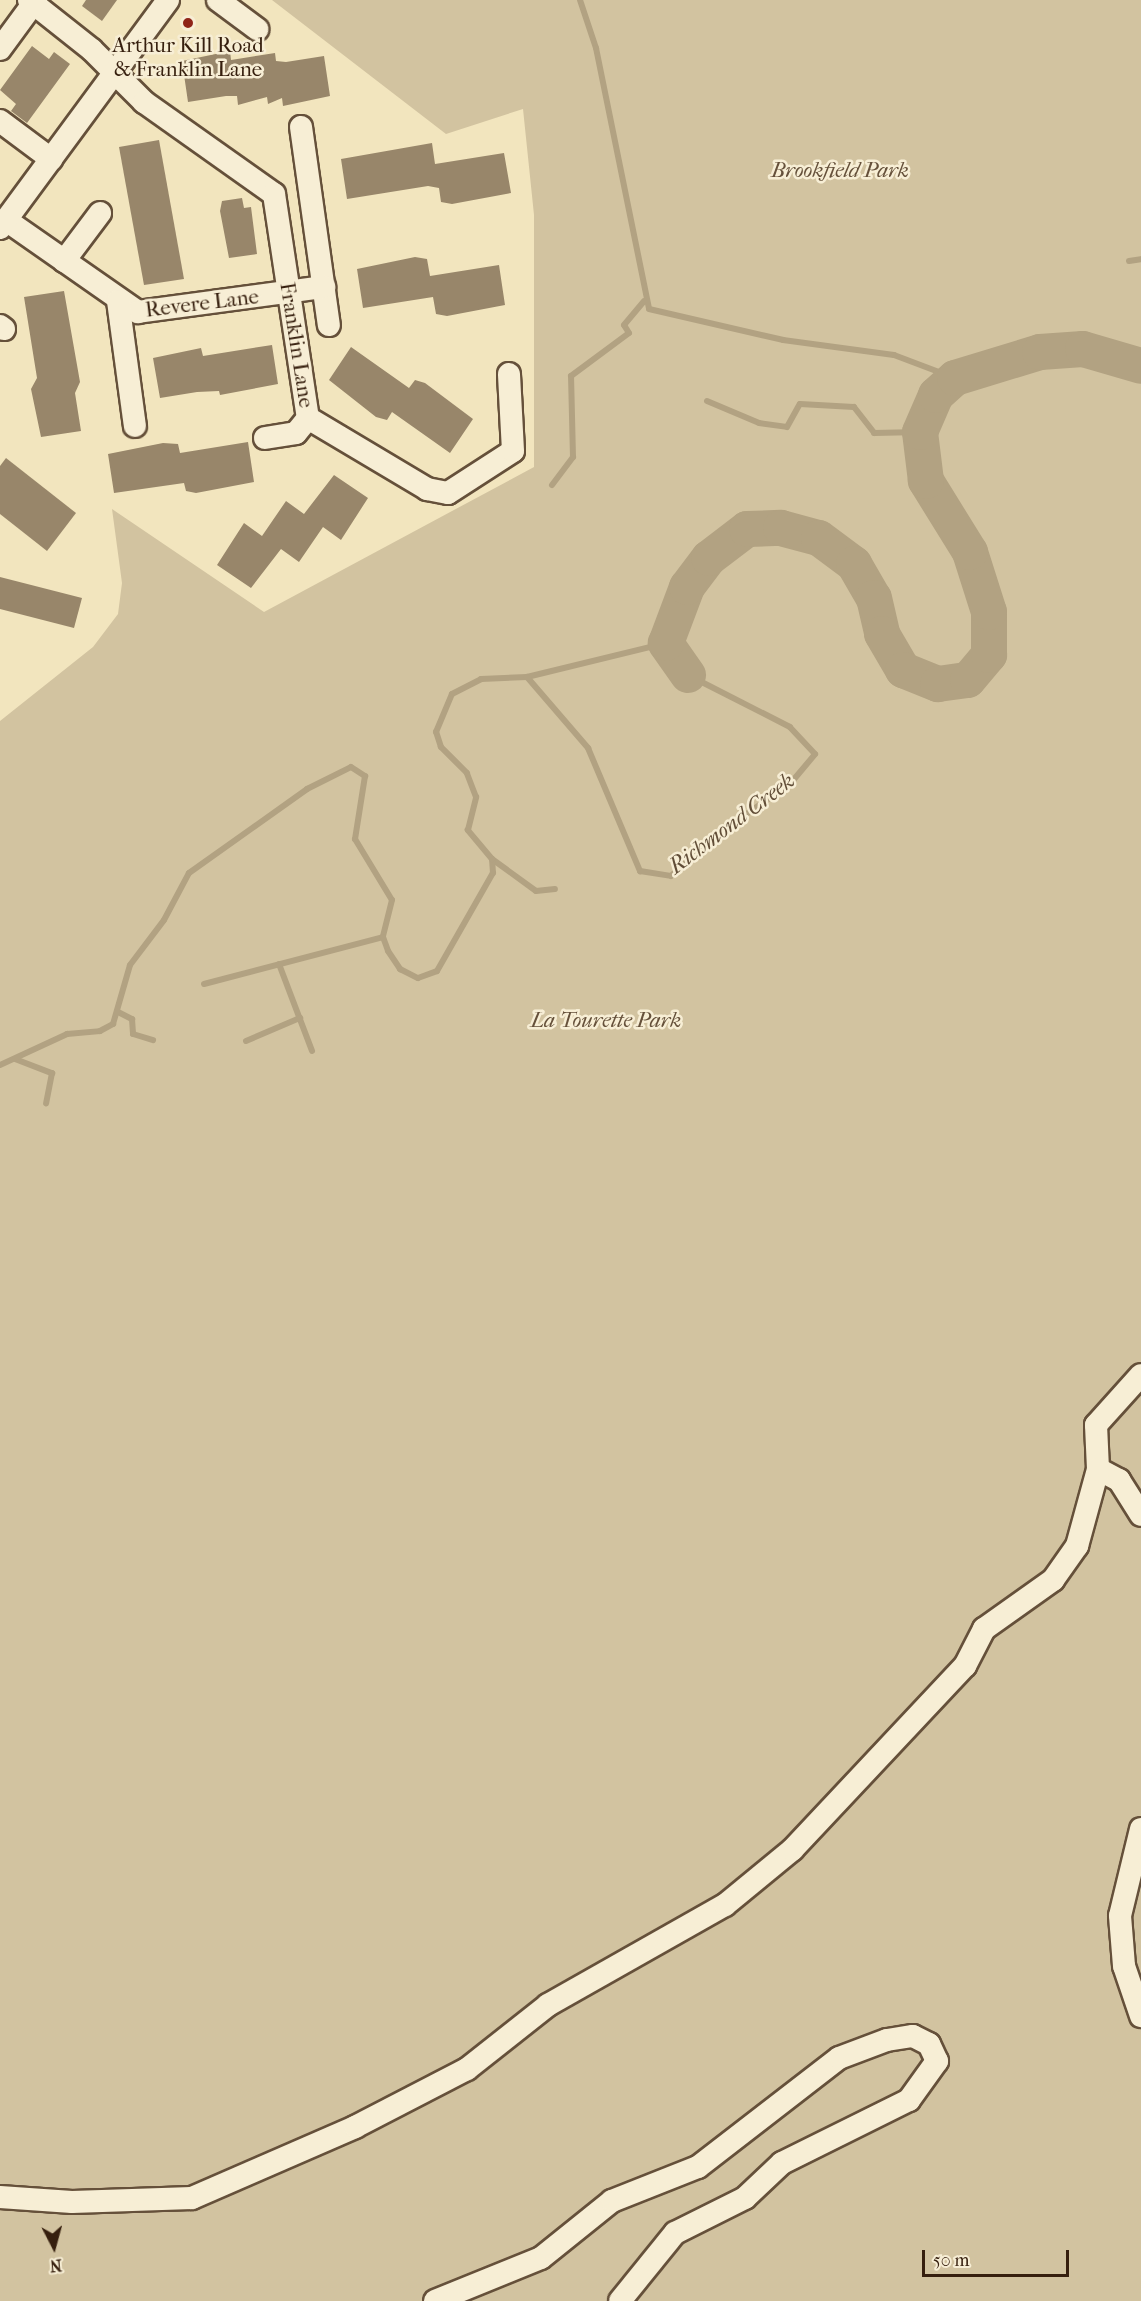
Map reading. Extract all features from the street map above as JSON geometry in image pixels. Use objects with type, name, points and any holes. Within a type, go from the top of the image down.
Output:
[{"type":"street","points":[[3,224],[168,0]]},
{"type":"street","points":[[218,0],[257,28]]},
{"type":"street","points":[[0,49],[32,1],[144,102],[274,194],[309,188]]},
{"type":"street","points":[[0,121],[51,159]]},
{"type":"street","points":[[301,127],[329,326]]},
{"type":"street","name":"Franklin Lane","points":[[274,194],[308,418],[427,489],[448,493],[513,451],[509,374]]},
{"type":"street","points":[[64,261],[100,213]]},
{"type":"street","name":"Revere Lane","points":[[3,224],[64,261],[118,301],[152,313],[324,287]]},
{"type":"street","name":"Revere Lane","points":[[118,301],[135,426]]},
{"type":"street","points":[[265,438],[296,433],[308,418]]},
{"type":"street","points":[[0,2197],[72,2202],[192,2198],[268,2168],[468,2069],[548,2005],[725,1905],[846,1798],[964,1666],[984,1629],[1053,1580],[1077,1546],[1098,1469],[1096,1425],[1141,1375]]},
{"type":"street","points":[[1098,1469],[1119,1480],[1141,1515]]},
{"type":"street","points":[[1141,1829],[1120,1916],[1124,1966],[1141,2016]]},
{"type":"street","points":[[435,2301],[541,2258],[612,2201],[698,2167],[839,2058],[887,2040],[913,2036],[929,2044],[937,2061],[909,2100],[782,2163],[745,2198],[675,2233],[620,2301]]},
{"type":"green space","points":[[272,0],[1141,0],[1141,2301],[0,2301],[0,721],[93,647],[118,614],[122,583],[112,509],[264,612],[534,467],[534,215],[523,109],[446,134]]},
{"type":"building","points":[[86,0],[117,0],[102,21],[82,6]]},
{"type":"building","points":[[32,46],[49,59],[54,52],[70,64],[27,123],[11,111],[16,104],[0,90]]},
{"type":"building","points":[[230,51],[231,60],[275,53],[276,61],[286,62],[324,56],[330,96],[283,106],[282,98],[268,104],[267,97],[238,105],[237,96],[188,102],[182,61]]},
{"type":"building","points":[[159,140],[184,279],[144,285],[119,147]]},
{"type":"building","points":[[432,143],[435,164],[504,153],[511,193],[452,204],[441,202],[439,188],[428,186],[347,199],[341,159]]},
{"type":"building","points":[[242,198],[244,208],[251,207],[257,254],[229,258],[220,211],[222,201]]},
{"type":"building","points":[[415,257],[427,259],[430,276],[499,265],[505,305],[447,316],[436,314],[433,297],[363,308],[357,269]]},
{"type":"building","points":[[64,291],[80,382],[75,393],[81,431],[41,437],[31,389],[37,378],[24,297]]},
{"type":"building","points":[[272,345],[278,384],[220,395],[219,391],[197,392],[160,398],[153,358],[201,348],[203,356]]},
{"type":"building","points":[[351,347],[409,388],[415,380],[425,383],[473,419],[450,453],[392,412],[387,420],[376,417],[329,380]]},
{"type":"building","points":[[248,442],[254,482],[196,493],[186,491],[184,483],[114,493],[108,454],[163,443],[178,444],[180,453]]},
{"type":"building","points":[[6,458],[76,513],[47,551],[0,514],[0,466]]},
{"type":"building","points":[[334,475],[368,498],[341,540],[323,527],[299,562],[281,549],[251,588],[217,565],[244,523],[262,536],[286,501],[304,514]]},
{"type":"building","points":[[0,577],[82,598],[74,628],[0,609]]},
{"type":"waterway","points":[[580,0],[596,48],[649,309],[783,340],[894,355],[955,378]]},
{"type":"waterway","points":[[1129,261],[1141,259]]},
{"type":"waterway","points":[[552,485],[573,457],[571,376],[629,333],[624,325],[644,301]]},
{"type":"waterway","name":"Richmond Creek","points":[[688,675],[666,643],[687,587],[709,558],[747,529],[781,528],[819,538],[854,564],[874,598],[882,634],[903,670],[938,684],[968,680],[989,655],[989,612],[970,552],[926,481],[920,432],[936,395],[955,378],[1040,352],[1083,349],[1141,366]]},
{"type":"waterway","points":[[707,401],[759,423],[787,427],[800,404],[854,407],[874,433],[920,432]]},
{"type":"waterway","points":[[527,677],[666,643]]},
{"type":"waterway","name":"Richmond Creek","points":[[0,1065],[67,1034],[100,1031],[113,1024],[130,965],[164,920],[189,873],[307,789],[351,767],[365,776],[355,839],[392,900],[383,937],[388,951],[400,969],[418,978],[437,971],[493,873],[492,859],[468,830],[476,797],[467,773],[441,747],[436,732],[452,694],[481,679],[527,677],[588,748],[640,871],[671,876],[716,835],[790,784],[815,754],[790,727],[688,675]]},
{"type":"waterway","points":[[492,859],[536,891],[555,889]]},
{"type":"waterway","points":[[204,984],[383,937]]},
{"type":"waterway","points":[[279,964],[312,1051]]},
{"type":"waterway","points":[[118,1012],[132,1019],[133,1034],[153,1040]]},
{"type":"waterway","points":[[246,1041],[300,1018]]},
{"type":"waterway","points":[[15,1059],[52,1073],[46,1103]]},
{"type":"place","name":"Arthur Kill Road & Franklin Lane","points":[[188,23]]},
{"type":"park label","name":"Brookfield Park","points":[[840,170]]},
{"type":"park label","name":"La Tourette Park","points":[[606,1020]]}]
